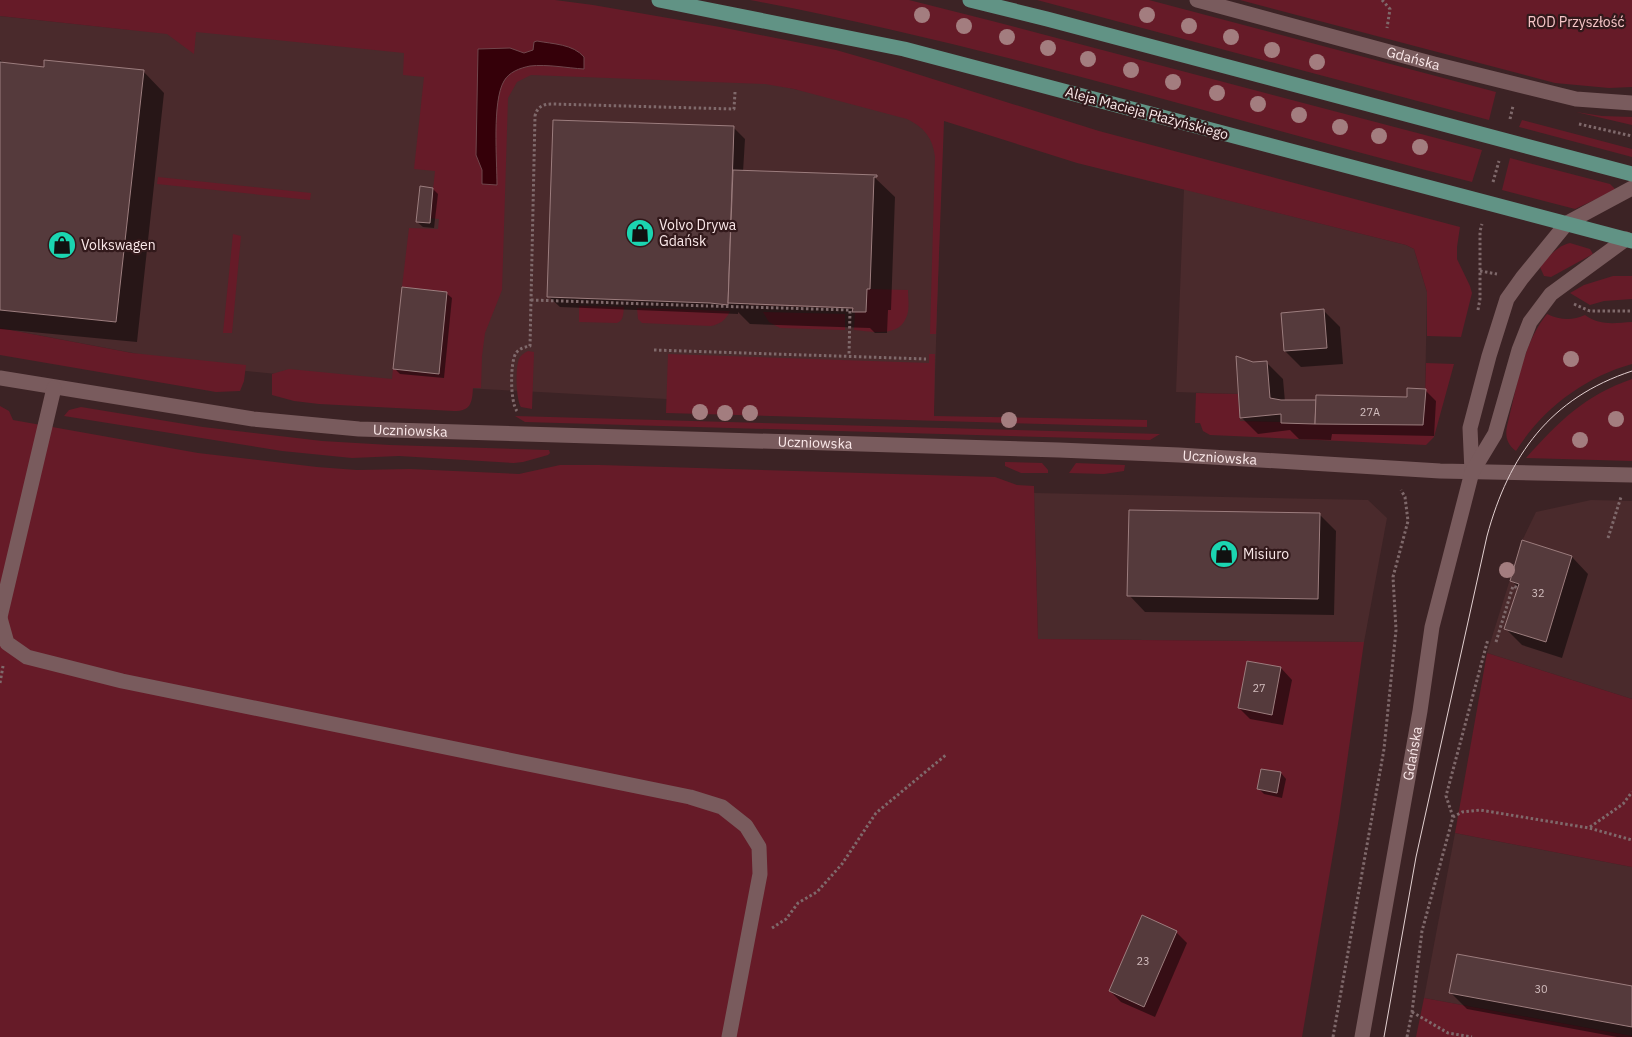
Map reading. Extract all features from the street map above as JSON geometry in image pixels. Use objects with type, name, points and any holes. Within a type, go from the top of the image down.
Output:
[{"type":"main road","name":"Aleja Macieja Płażyńskiego","points":[[659,0],[904,49],[1629,240]]},
{"type":"main road","points":[[970,0],[1632,174]]},
{"type":"street","name":"Gdańska","points":[[1196,0],[1519,86],[1576,99],[1632,103]]},
{"type":"street","name":"Gdańska","points":[[1472,472],[1470,428],[1489,356],[1507,300],[1522,278],[1567,223],[1632,188]]},
{"type":"street","name":"Gdańska","points":[[1362,1037],[1420,711],[1432,627],[1472,472],[1495,434],[1519,350],[1530,322],[1551,294],[1629,240]]},
{"type":"street","name":"Uczniowska","points":[[0,378],[253,419],[359,429],[1059,450],[1189,455],[1472,472],[1632,475]]},
{"type":"street","points":[[54,388],[0,618],[7,643],[27,657],[122,681],[690,798],[722,807],[746,826],[759,847],[760,874],[729,1037]]},
{"type":"path","points":[[1382,0],[1390,9],[1387,28]]},
{"type":"path","points":[[1476,317],[1480,299],[1480,231],[1519,86]]},
{"type":"path","points":[[520,412],[512,403],[513,363],[518,351],[530,346],[536,116],[540,107],[552,104],[734,109],[734,92]]},
{"type":"path","points":[[531,300],[850,310],[849,356]]},
{"type":"path","points":[[654,350],[926,359]]},
{"type":"path","points":[[1333,1037],[1384,749],[1396,630],[1393,577],[1408,521],[1405,497],[1400,490]]},
{"type":"path","points":[[1608,538],[1622,492]]},
{"type":"path","points":[[1496,642],[1513,586],[1518,588]]},
{"type":"path","points":[[1407,1037],[1422,931],[1454,817],[1446,796],[1488,639]]},
{"type":"path","points":[[747,942],[786,919],[798,903],[817,892],[842,864],[876,812],[947,754]]},
{"type":"path","points":[[1589,828],[1623,804],[1632,792]]},
{"type":"path","points":[[1454,817],[1462,812],[1480,810],[1589,828],[1632,840]]},
{"type":"path","points":[[1412,1012],[1448,1033],[1472,1037]]},
{"type":"shaded area","points":[[0,16],[132,30],[535,33],[943,121],[934,407],[666,399],[355,382],[207,367],[0,328]]},
{"type":"shaded area","points":[[537,41],[574,49],[584,57],[584,69],[530,66],[515,71],[506,78],[500,90],[498,102],[497,185],[482,184],[482,170],[476,155],[478,49],[510,48],[524,53],[533,50],[534,42]]},
{"type":"shaded area","points":[[1184,189],[1406,245],[1414,249],[1427,292],[1423,425],[1239,421],[1238,394],[1176,392]]},
{"type":"shaded area","points":[[1034,493],[1368,500],[1387,518],[1364,642],[1038,639]]},
{"type":"shaded area","points":[[1591,500],[1632,501],[1632,699],[1487,653],[1522,541],[1536,512]]},
{"type":"shaded area","points":[[1455,833],[1632,867],[1632,1036],[1424,998]]},
{"type":"green space","points":[[0,0],[555,0],[720,27],[836,50],[1099,131],[1460,227],[1457,259],[1472,293],[1461,337],[1427,336],[1427,292],[1414,249],[1406,245],[1077,163],[944,121],[936,334],[930,334],[935,157],[927,134],[913,122],[794,89],[765,84],[531,75],[517,82],[508,98],[502,290],[485,333],[481,388],[473,388],[470,405],[464,410],[454,411],[294,401],[272,395],[272,374],[289,369],[392,379],[393,369],[439,374],[447,292],[402,287],[409,228],[438,229],[439,219],[430,218],[435,171],[414,169],[424,77],[403,75],[404,53],[196,32],[194,54],[167,34],[0,16]]},
{"type":"green space","points":[[750,0],[909,0],[1482,150],[1472,182],[1112,85],[932,39]]},
{"type":"green space","points":[[1037,0],[1149,0],[1496,92],[1489,120]]},
{"type":"green space","name":"ROD Przyszłość","points":[[1240,0],[1632,0],[1632,87],[1609,88],[1555,83]]},
{"type":"green space","points":[[1576,112],[1602,116],[1632,117],[1632,125]]},
{"type":"green space","points":[[1522,120],[1632,149],[1632,157],[1519,127]]},
{"type":"green space","points":[[1510,158],[1610,184],[1616,190],[1575,209],[1502,190]]},
{"type":"green space","points":[[158,177],[311,193],[310,200],[157,184]]},
{"type":"green space","points":[[233,234],[241,236],[232,333],[223,333]]},
{"type":"green space","points":[[1570,243],[1590,249],[1593,254],[1551,277],[1544,276],[1540,267],[1557,249]]},
{"type":"green space","points":[[1613,276],[1632,276],[1632,299],[1604,301],[1590,305],[1570,293],[1584,285]]},
{"type":"green space","points":[[867,289],[908,290],[908,312],[902,324],[890,331],[883,332],[854,330],[855,312],[866,312]]},
{"type":"green space","points":[[579,306],[624,307],[622,318],[617,323],[579,322]]},
{"type":"green space","points":[[637,308],[730,311],[722,321],[711,326],[642,323],[638,319]]},
{"type":"green space","points":[[763,312],[845,314],[845,330],[780,328],[769,322]]},
{"type":"green space","points":[[1547,314],[1566,319],[1585,315],[1596,321],[1608,323],[1632,322],[1632,364],[1598,377],[1566,397],[1538,422],[1516,451],[1508,441],[1506,434],[1507,426],[1526,351],[1539,325]]},
{"type":"green space","points":[[0,328],[132,353],[246,365],[244,381],[240,391],[216,392],[0,355]]},
{"type":"green space","points":[[528,351],[534,352],[532,409],[521,407],[517,391],[519,359]]},
{"type":"green space","points":[[668,354],[929,363],[929,354],[935,354],[934,416],[1147,420],[1147,427],[666,413]]},
{"type":"green space","points":[[1426,363],[1454,364],[1434,437],[1426,445],[1210,435],[1203,431],[1200,423],[1195,423],[1196,393],[1238,394],[1240,421],[1423,425]]},
{"type":"green space","points":[[1632,379],[1632,461],[1526,458],[1573,411],[1600,393]]},
{"type":"green space","points":[[0,406],[9,411],[13,420],[198,453],[357,470],[410,469],[519,474],[560,465],[600,465],[995,477],[1017,485],[1034,486],[1038,639],[1364,642],[1339,818],[1302,1037],[0,1037]]},
{"type":"green space","points":[[81,407],[203,427],[322,441],[549,450],[550,453],[514,463],[399,456],[352,458],[282,451],[64,416],[69,410]]},
{"type":"green space","points":[[515,416],[1160,434],[1150,440],[525,422]]},
{"type":"green space","points":[[1005,462],[1042,463],[1048,470],[1048,473],[1021,473],[1005,466]]},
{"type":"green space","points":[[1076,463],[1125,465],[1124,471],[1104,474],[1069,473]]},
{"type":"green space","points":[[1487,653],[1632,699],[1632,867],[1455,833]]},
{"type":"green space","points":[[1424,998],[1632,1036],[1632,1037],[1416,1037]]},
{"type":"building","name":"Volkswagen","points":[[44,60],[144,70],[116,322],[0,310],[0,62],[44,67]]},
{"type":"building","name":"Volvo Drywa Gdańsk","points":[[553,120],[734,126],[728,305],[547,297]]},
{"type":"building","points":[[733,170],[877,175],[877,177],[874,177],[870,289],[867,289],[866,312],[852,312],[853,308],[728,303]]},
{"type":"building","points":[[420,186],[433,188],[430,223],[416,222]]},
{"type":"building","points":[[402,287],[447,292],[439,374],[393,369]]},
{"type":"building","points":[[1324,309],[1327,348],[1284,351],[1281,313]]},
{"type":"building","points":[[1236,356],[1253,362],[1267,361],[1270,398],[1281,400],[1316,400],[1315,424],[1281,423],[1281,414],[1240,418]]},
{"type":"building","points":[[1407,388],[1426,389],[1423,425],[1315,424],[1316,395],[1407,397]]},
{"type":"building","name":"Misiuro","points":[[1129,510],[1320,513],[1318,599],[1127,596]]},
{"type":"building","points":[[1522,540],[1572,556],[1546,642],[1504,629],[1519,584],[1510,581]]},
{"type":"building","points":[[1247,661],[1281,667],[1272,715],[1238,708]]},
{"type":"building","points":[[1261,769],[1281,772],[1277,793],[1257,789]]},
{"type":"building","points":[[1142,915],[1177,931],[1144,1007],[1109,991]]},
{"type":"building","points":[[1457,954],[1632,986],[1632,1027],[1449,993]]},
{"type":"tram line","points":[[1384,1037],[1416,857],[1487,536],[1496,507],[1507,480],[1521,455],[1537,433],[1556,414],[1578,397],[1603,383],[1632,371]]},
{"type":"place","name":"Volvo Drywa Gdańsk","points":[[640,233]]},
{"type":"place","name":"Volkswagen","points":[[62,245]]},
{"type":"place","name":"Misiuro","points":[[1224,554]]}]
